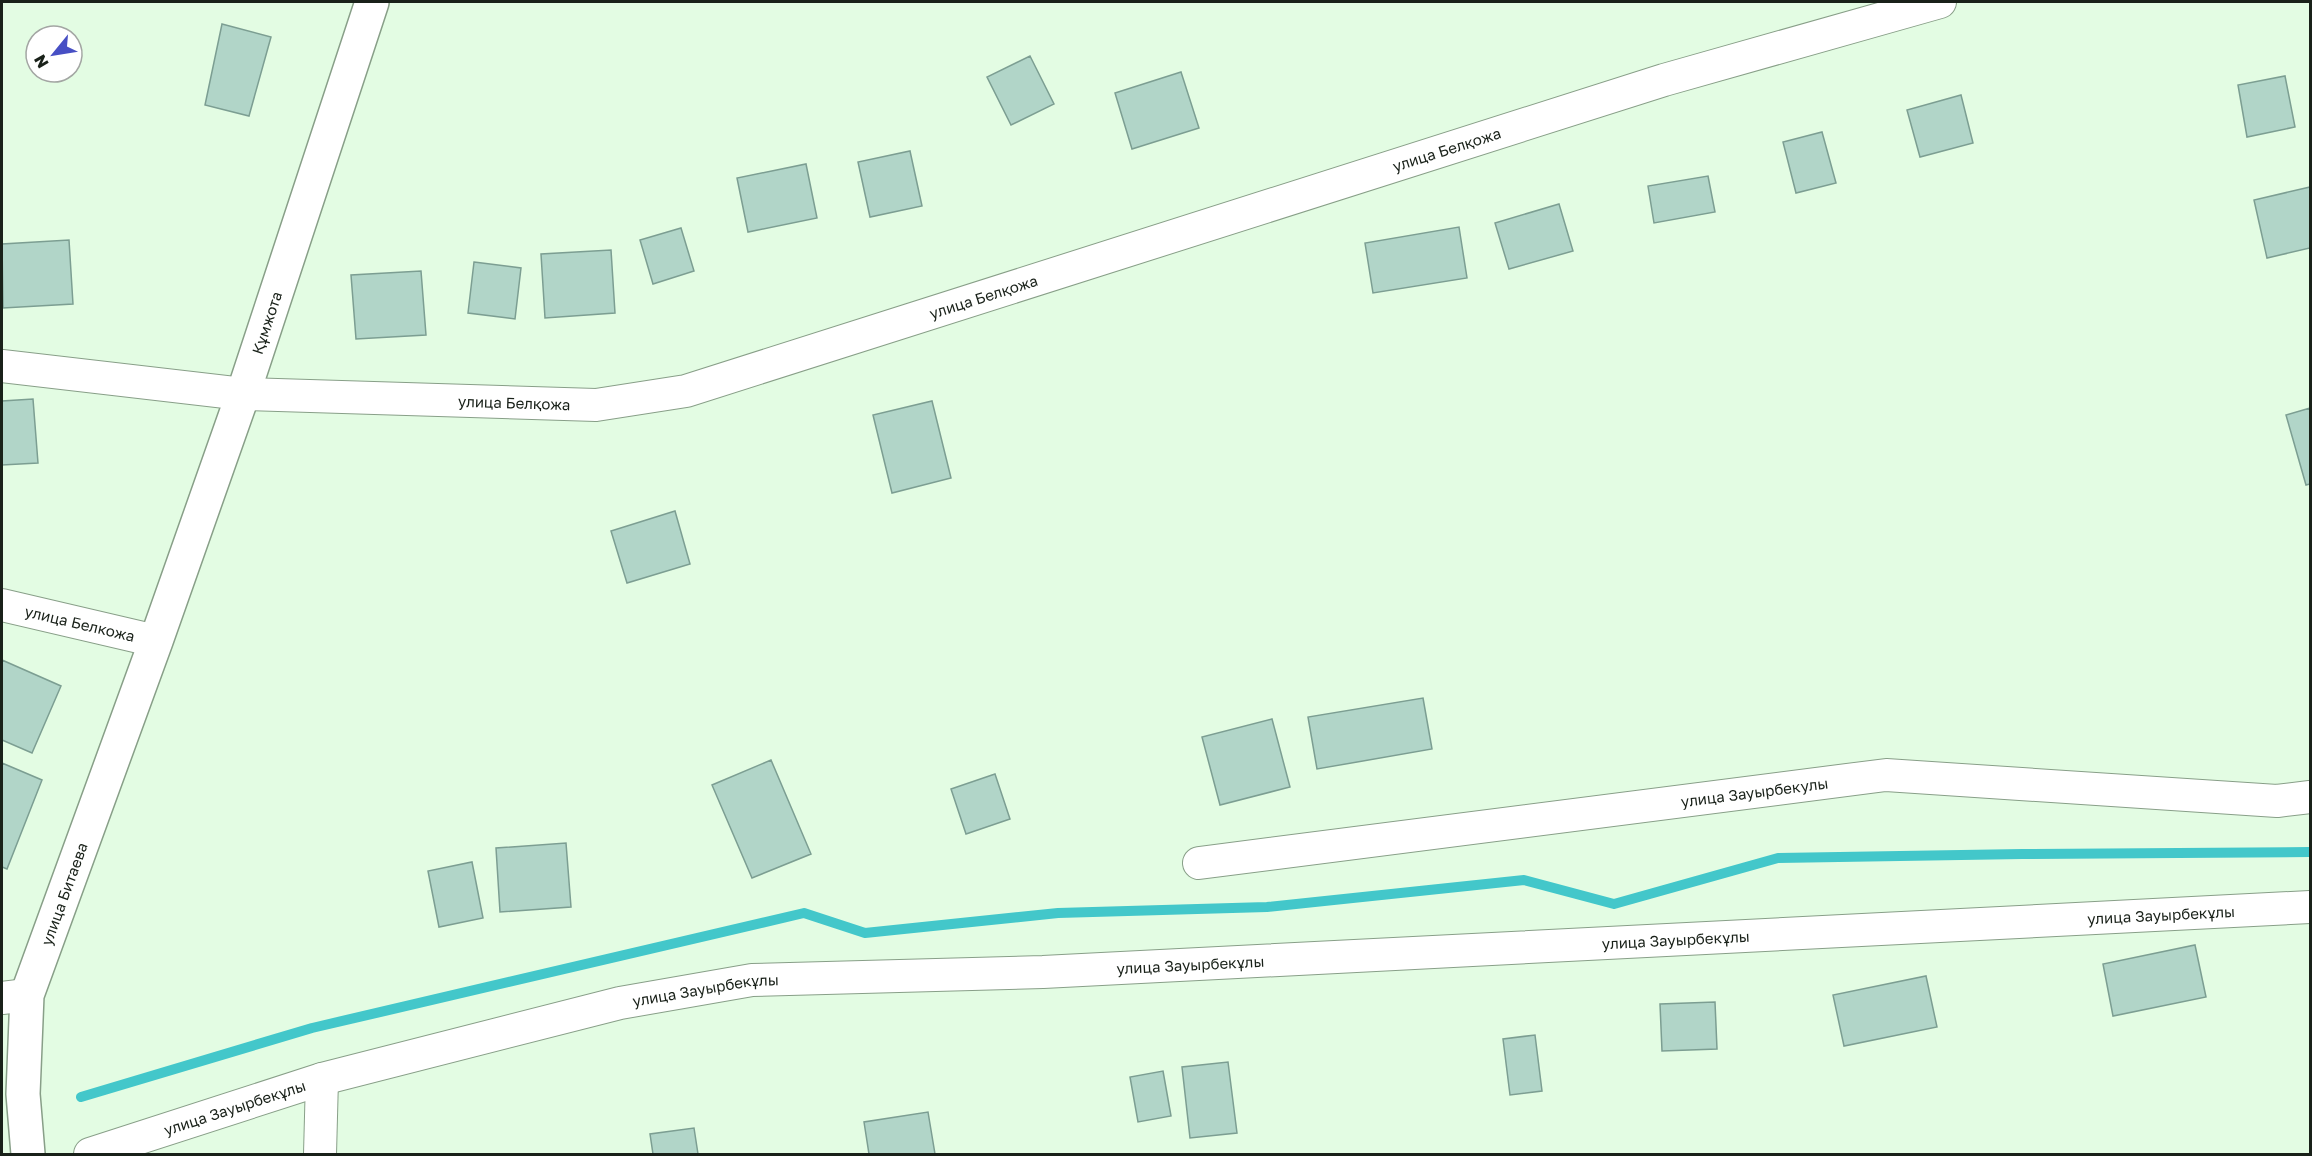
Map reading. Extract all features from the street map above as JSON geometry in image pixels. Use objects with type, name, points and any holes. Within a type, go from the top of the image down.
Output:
[{"type":"street","name":"Құмжота","points":[[156,641],[243,394],[372,2]]},
{"type":"street","name":"улица Белқожа","points":[[2,366],[243,394],[596,405],[686,391],[1664,80],[1940,2]]},
{"type":"street","name":"улица Белкожа","points":[[2,605],[156,641]]},
{"type":"street","name":"улица Битаева","points":[[28,1155],[14,997],[156,641]]},
{"type":"street","name":"улица Зауырбекулы","points":[[1199,863],[1886,776],[2277,801],[2310,797]]},
{"type":"street","name":"улица Зауырбекұлы","points":[[90,1155],[322,1079],[620,1003],[752,980],[1043,972],[2310,907]]},
{"type":"street","points":[[320,1155],[322,1079]]},
{"type":"building","points":[[222,24],[271,37],[249,116],[205,105]]},
{"type":"building","points":[[1030,56],[1054,104],[1011,125],[987,77]]},
{"type":"building","points":[[1181,72],[1199,128],[1132,149],[1115,93]]},
{"type":"building","points":[[2285,76],[2295,127],[2247,137],[2238,85]]},
{"type":"building","points":[[1961,95],[1973,143],[1920,157],[1907,110]]},
{"type":"building","points":[[1822,132],[1836,183],[1796,193],[1783,142]]},
{"type":"building","points":[[910,151],[922,206],[870,217],[858,162]]},
{"type":"building","points":[[806,164],[817,218],[748,232],[737,178]]},
{"type":"building","points":[[1708,176],[1715,212],[1654,223],[1648,186]]},
{"type":"building","points":[[2310,187],[2310,248],[2267,258],[2254,200]]},
{"type":"building","points":[[1559,204],[1573,251],[1509,269],[1495,223]]},
{"type":"building","points":[[1459,227],[1467,278],[1373,293],[1365,243]]},
{"type":"building","points":[[681,228],[694,271],[653,284],[640,240]]},
{"type":"building","points":[[69,240],[73,304],[3,308],[2,244]]},
{"type":"building","points":[[611,250],[615,313],[545,318],[541,254]]},
{"type":"building","points":[[474,262],[521,268],[515,319],[468,313]]},
{"type":"building","points":[[421,271],[426,335],[356,339],[351,275]]},
{"type":"building","points":[[33,399],[38,463],[2,465],[2,401]]},
{"type":"building","points":[[932,401],[951,478],[892,493],[873,415]]},
{"type":"building","points":[[2310,408],[2310,484],[2306,485],[2286,415]]},
{"type":"building","points":[[675,511],[690,564],[627,583],[611,531]]},
{"type":"building","points":[[2,660],[61,686],[32,753],[2,740]]},
{"type":"building","points":[[1423,698],[1432,749],[1317,769],[1308,717]]},
{"type":"building","points":[[1272,719],[1290,787],[1220,805],[1202,737]]},
{"type":"building","points":[[771,760],[811,854],[752,878],[712,785]]},
{"type":"building","points":[[2,763],[42,780],[7,869],[2,867]]},
{"type":"building","points":[[995,774],[1010,819],[966,834],[951,789]]},
{"type":"building","points":[[566,843],[571,907],[500,912],[496,848]]},
{"type":"building","points":[[472,862],[483,918],[439,927],[428,871]]},
{"type":"building","points":[[2195,945],[2206,997],[2113,1016],[2103,964]]},
{"type":"building","points":[[1926,976],[1937,1027],[1844,1046],[1833,995]]},
{"type":"building","points":[[1715,1002],[1717,1049],[1662,1051],[1660,1004]]},
{"type":"building","points":[[1535,1035],[1542,1091],[1510,1095],[1503,1039]]},
{"type":"building","points":[[1228,1062],[1237,1133],[1190,1138],[1182,1067]]},
{"type":"building","points":[[1163,1071],[1171,1116],[1138,1122],[1130,1077]]},
{"type":"building","points":[[928,1112],[935,1154],[869,1154],[864,1122]]},
{"type":"building","points":[[694,1128],[698,1154],[653,1154],[650,1134]]},
{"type":"waterway","points":[[81,1097],[312,1028],[804,913],[865,933],[1058,913],[1267,907],[1524,880],[1614,904],[1778,858],[2310,852]]}]
